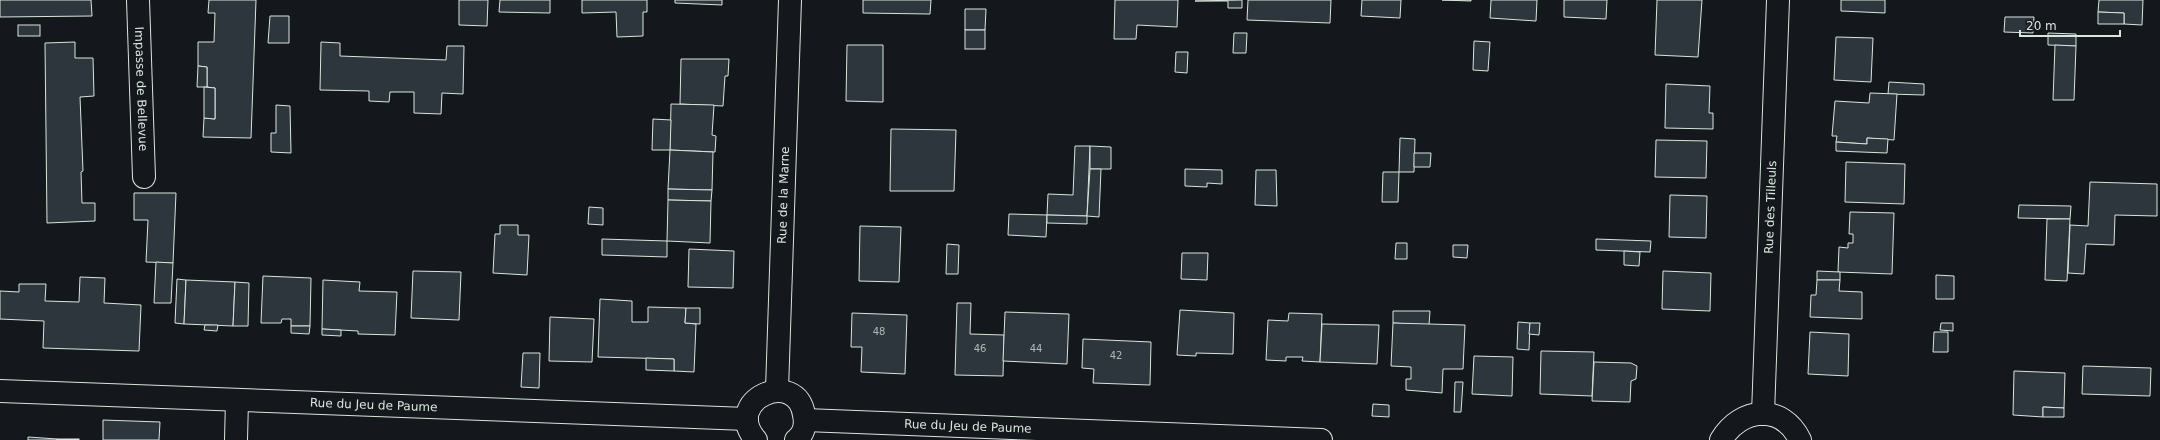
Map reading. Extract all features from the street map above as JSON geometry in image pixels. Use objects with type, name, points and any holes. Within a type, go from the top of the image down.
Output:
[{"type":"street","name":"Impasse de Bellevue","points":[[138,0],[144,177]]},
{"type":"street","name":"Rue de la Marne","points":[[777,390],[790,0]]},
{"type":"street","name":"Rue des Tilleuls","points":[[1763,414],[1778,0]]},
{"type":"street","points":[[756,440],[748,428],[747,419],[749,410],[759,396],[768,391],[777,390],[786,392],[797,400],[804,411],[804,429],[796,440]]},
{"type":"street","name":"Rue du Jeu de Paume","points":[[0,391],[747,419]]},
{"type":"street","points":[[236,440],[237,400]]},
{"type":"street","points":[[1721,440],[1728,429],[1737,420],[1750,415],[1763,414],[1776,416],[1788,423],[1800,440]]},
{"type":"street","name":"Rue du Jeu de Paume","points":[[805,420],[1321,440]]},
{"type":"building","points":[[0,0],[91,0],[92,16],[0,17]]},
{"type":"building","points":[[209,0],[256,0],[251,138],[203,137],[204,118],[215,119],[215,88],[207,87],[207,67],[198,66],[198,42],[214,42],[215,13],[208,13]]},
{"type":"building","points":[[459,0],[488,0],[487,26],[459,25]]},
{"type":"building","points":[[500,0],[550,0],[550,13],[499,12]]},
{"type":"building","points":[[582,0],[647,0],[647,12],[643,12],[643,36],[617,37],[616,12],[582,13]]},
{"type":"building","points":[[675,0],[722,0],[722,5],[675,3]]},
{"type":"building","points":[[863,0],[931,0],[930,14],[863,13]]},
{"type":"building","points":[[1115,0],[1178,0],[1177,27],[1137,25],[1136,39],[1114,39]]},
{"type":"building","points":[[1242,0],[1242,8],[1228,8],[1228,1],[1195,1]]},
{"type":"building","points":[[1248,0],[1331,0],[1330,23],[1247,20]]},
{"type":"building","points":[[1362,0],[1401,0],[1400,18],[1361,16]]},
{"type":"building","points":[[1442,0],[1471,0],[1471,1]]},
{"type":"building","points":[[1491,0],[1537,0],[1536,21],[1490,18]]},
{"type":"building","points":[[1564,0],[1607,0],[1606,19],[1564,17]]},
{"type":"building","points":[[1657,0],[1702,0],[1698,57],[1655,55]]},
{"type":"building","points":[[1841,0],[1885,0],[1885,13],[1841,11]]},
{"type":"building","points":[[2099,0],[2143,0],[2142,25],[2124,24],[2124,13],[2098,12]]},
{"type":"building","points":[[965,9],[986,9],[985,30],[965,30]]},
{"type":"building","points":[[2098,12],[2124,13],[2124,24],[2098,24]]},
{"type":"building","points":[[270,16],[289,16],[289,43],[268,43]]},
{"type":"building","points":[[2005,17],[2034,17],[2033,33],[2004,32]]},
{"type":"building","points":[[18,25],[40,25],[40,36],[18,36]]},
{"type":"building","points":[[965,30],[985,30],[985,49],[965,49]]},
{"type":"building","points":[[1234,33],[1247,33],[1246,53],[1233,53]]},
{"type":"building","points":[[2048,33],[2076,34],[2076,46],[2048,45]]},
{"type":"building","points":[[1836,37],[1873,38],[1871,82],[1834,80]]},
{"type":"building","points":[[1474,41],[1490,42],[1488,71],[1473,70]]},
{"type":"building","points":[[75,42],[75,58],[93,58],[94,96],[80,97],[83,171],[81,172],[82,203],[95,203],[95,221],[47,223],[45,43]]},
{"type":"building","points":[[321,42],[340,43],[340,56],[446,60],[447,46],[464,46],[463,94],[442,93],[441,114],[414,113],[414,92],[390,92],[389,102],[369,101],[369,91],[320,90]]},
{"type":"building","points":[[847,45],[883,45],[883,102],[846,101]]},
{"type":"building","points":[[2055,45],[2076,46],[2074,100],[2053,100]]},
{"type":"building","points":[[1176,52],[1188,52],[1187,73],[1175,72]]},
{"type":"building","points":[[681,59],[729,59],[728,76],[725,76],[723,106],[680,104]]},
{"type":"building","points":[[198,66],[207,67],[207,87],[197,87]]},
{"type":"building","points":[[1889,82],[1924,84],[1924,95],[1888,94]]},
{"type":"building","points":[[1666,84],[1710,86],[1709,113],[1713,113],[1713,129],[1665,128]]},
{"type":"building","points":[[204,87],[215,88],[215,119],[204,118]]},
{"type":"building","points":[[1870,93],[1897,94],[1894,140],[1867,138],[1867,144],[1836,142],[1837,136],[1832,136],[1835,101],[1869,103]]},
{"type":"building","points":[[671,104],[714,105],[712,135],[716,136],[715,152],[670,150]]},
{"type":"building","points":[[276,105],[290,106],[291,153],[271,152],[271,133],[276,133]]},
{"type":"building","points":[[653,119],[671,120],[670,150],[652,150]]},
{"type":"building","points":[[891,129],[956,130],[954,191],[890,191]]},
{"type":"building","points":[[1400,138],[1415,139],[1414,172],[1399,172]]},
{"type":"building","points":[[1867,138],[1888,139],[1887,153],[1836,151],[1836,142],[1867,144]]},
{"type":"building","points":[[1656,140],[1707,141],[1706,178],[1655,177]]},
{"type":"building","points":[[1075,146],[1090,146],[1087,216],[1047,215],[1048,194],[1073,195]]},
{"type":"building","points":[[1090,146],[1111,147],[1111,169],[1090,169]]},
{"type":"building","points":[[670,150],[713,152],[712,190],[668,189]]},
{"type":"building","points":[[1414,153],[1431,153],[1430,167],[1414,167]]},
{"type":"building","points":[[1846,162],[1905,164],[1904,204],[1845,202]]},
{"type":"building","points":[[1090,169],[1101,169],[1099,217],[1087,216]]},
{"type":"building","points":[[1185,169],[1222,170],[1222,184],[1207,183],[1207,187],[1185,186]]},
{"type":"building","points":[[1256,170],[1276,170],[1277,206],[1255,205]]},
{"type":"building","points":[[1383,172],[1399,172],[1398,202],[1382,202]]},
{"type":"building","points":[[2090,182],[2157,184],[2157,216],[2115,215],[2114,245],[2086,244],[2084,274],[2068,273],[2070,225],[2088,226]]},
{"type":"building","points":[[668,189],[712,190],[711,201],[668,200]]},
{"type":"building","points":[[134,193],[176,193],[173,263],[146,262],[148,220],[134,220]]},
{"type":"building","points":[[1670,195],[1707,196],[1706,238],[1669,237]]},
{"type":"building","points":[[668,200],[711,201],[710,243],[667,241]]},
{"type":"building","points":[[2019,205],[2071,206],[2070,219],[2018,218]]},
{"type":"building","points":[[589,207],[603,208],[603,225],[588,224]]},
{"type":"building","points":[[1850,212],[1894,213],[1892,274],[1838,272],[1839,247],[1848,248],[1848,243],[1853,243],[1853,234],[1849,234]]},
{"type":"building","points":[[1009,214],[1047,215],[1046,237],[1008,235]]},
{"type":"building","points":[[1047,215],[1087,216],[1087,224],[1047,223]]},
{"type":"building","points":[[2047,219],[2070,219],[2067,281],[2045,280]]},
{"type":"building","points":[[500,225],[518,225],[518,235],[529,235],[527,275],[493,273],[495,234],[500,234]]},
{"type":"building","points":[[860,226],[901,227],[899,282],[859,281]]},
{"type":"building","points":[[602,239],[667,241],[667,257],[602,255]]},
{"type":"building","points":[[1596,239],[1651,241],[1650,252],[1596,250]]},
{"type":"building","points":[[1396,243],[1407,243],[1407,259],[1395,259]]},
{"type":"building","points":[[947,244],[959,245],[958,274],[946,274]]},
{"type":"building","points":[[1453,245],[1468,245],[1467,258],[1453,257]]},
{"type":"building","points":[[689,249],[734,251],[733,288],[688,287]]},
{"type":"building","points":[[1624,251],[1640,252],[1639,266],[1624,265]]},
{"type":"building","points":[[1182,253],[1208,253],[1207,280],[1181,279]]},
{"type":"building","points":[[156,262],[173,263],[171,303],[154,303]]},
{"type":"building","points":[[413,271],[461,272],[459,320],[411,318]]},
{"type":"building","points":[[1663,271],[1711,273],[1710,311],[1662,309]]},
{"type":"building","points":[[1817,271],[1840,272],[1840,280],[1817,280]]},
{"type":"building","points":[[1936,275],[1954,276],[1954,299],[1936,299]]},
{"type":"building","points":[[263,276],[311,278],[310,326],[291,326],[291,319],[282,319],[281,323],[261,323]]},
{"type":"building","points":[[80,277],[105,278],[104,303],[141,305],[139,351],[43,348],[44,321],[0,319],[0,291],[19,292],[19,284],[46,284],[45,301],[79,302]]},
{"type":"building","points":[[177,279],[186,280],[184,324],[175,323]]},
{"type":"building","points":[[186,280],[235,282],[233,326],[184,324]]},
{"type":"building","points":[[323,280],[360,282],[359,291],[397,292],[395,335],[358,334],[358,331],[322,329]]},
{"type":"building","points":[[1817,280],[1840,280],[1839,291],[1862,292],[1862,319],[1810,317],[1811,295],[1816,295]]},
{"type":"building","points":[[235,282],[249,283],[248,326],[233,326]]},
{"type":"building","points":[[600,299],[632,301],[632,322],[648,322],[648,307],[686,308],[685,323],[696,324],[694,372],[674,371],[674,359],[598,357]]},
{"type":"building","points":[[957,303],[971,303],[970,334],[1004,335],[1003,376],[955,375]]},
{"type":"building","points":[[686,308],[700,308],[700,324],[685,323]]},
{"type":"building","points":[[1180,310],[1234,313],[1233,354],[1196,353],[1196,356],[1177,355]]},
{"type":"building","points":[[1393,311],[1430,311],[1429,325],[1393,323]]},
{"type":"building","points":[[1005,312],[1069,314],[1067,364],[1003,361]]},
{"type":"building","points":[[852,313],[907,315],[905,374],[861,372],[862,347],[851,347]]},
{"type":"building","points":[[1289,313],[1322,314],[1320,362],[1302,361],[1303,357],[1286,357],[1286,361],[1266,360],[1268,320],[1288,321]]},
{"type":"building","points":[[550,317],[594,319],[592,362],[549,361]]},
{"type":"building","points":[[1518,322],[1530,323],[1529,350],[1517,349]]},
{"type":"building","points":[[1393,323],[1465,325],[1463,369],[1443,369],[1442,393],[1406,390],[1406,379],[1411,379],[1411,367],[1391,366]]},
{"type":"building","points":[[1530,323],[1540,323],[1539,335],[1529,334]]},
{"type":"building","points":[[1941,323],[1953,323],[1953,331],[1940,330]]},
{"type":"building","points":[[1322,324],[1379,325],[1377,364],[1320,362]]},
{"type":"building","points":[[205,325],[218,325],[217,331],[204,330]]},
{"type":"building","points":[[291,326],[310,326],[309,334],[291,333]]},
{"type":"building","points":[[322,329],[341,330],[341,336],[322,335]]},
{"type":"building","points":[[1810,332],[1849,334],[1848,376],[1808,374]]},
{"type":"building","points":[[1934,332],[1948,332],[1948,352],[1933,352]]},
{"type":"building","points":[[1083,339],[1151,342],[1150,385],[1093,383],[1094,369],[1082,368]]},
{"type":"building","points":[[1541,351],[1594,352],[1592,396],[1540,394]]},
{"type":"building","points":[[523,353],[540,353],[539,388],[521,387]]},
{"type":"building","points":[[1474,356],[1513,357],[1512,396],[1472,394]]},
{"type":"building","points":[[646,358],[674,359],[674,371],[646,370]]},
{"type":"building","points":[[1594,362],[1631,363],[1637,366],[1636,379],[1631,381],[1630,402],[1592,401]]},
{"type":"building","points":[[2083,366],[2151,368],[2150,396],[2082,394]]},
{"type":"building","points":[[2014,371],[2065,373],[2064,408],[2043,407],[2043,417],[2013,415]]},
{"type":"building","points":[[1455,382],[1463,382],[1461,412],[1454,412]]},
{"type":"building","points":[[1373,404],[1389,405],[1389,417],[1372,416]]},
{"type":"building","points":[[2043,407],[2064,408],[2064,417],[2043,417]]},
{"type":"building","points":[[103,420],[160,422],[159,440],[103,440]]},
{"type":"building","points":[[28,437],[57,439],[57,440],[28,440]]},
{"type":"building","points":[[79,439],[79,440],[57,440]]}]
